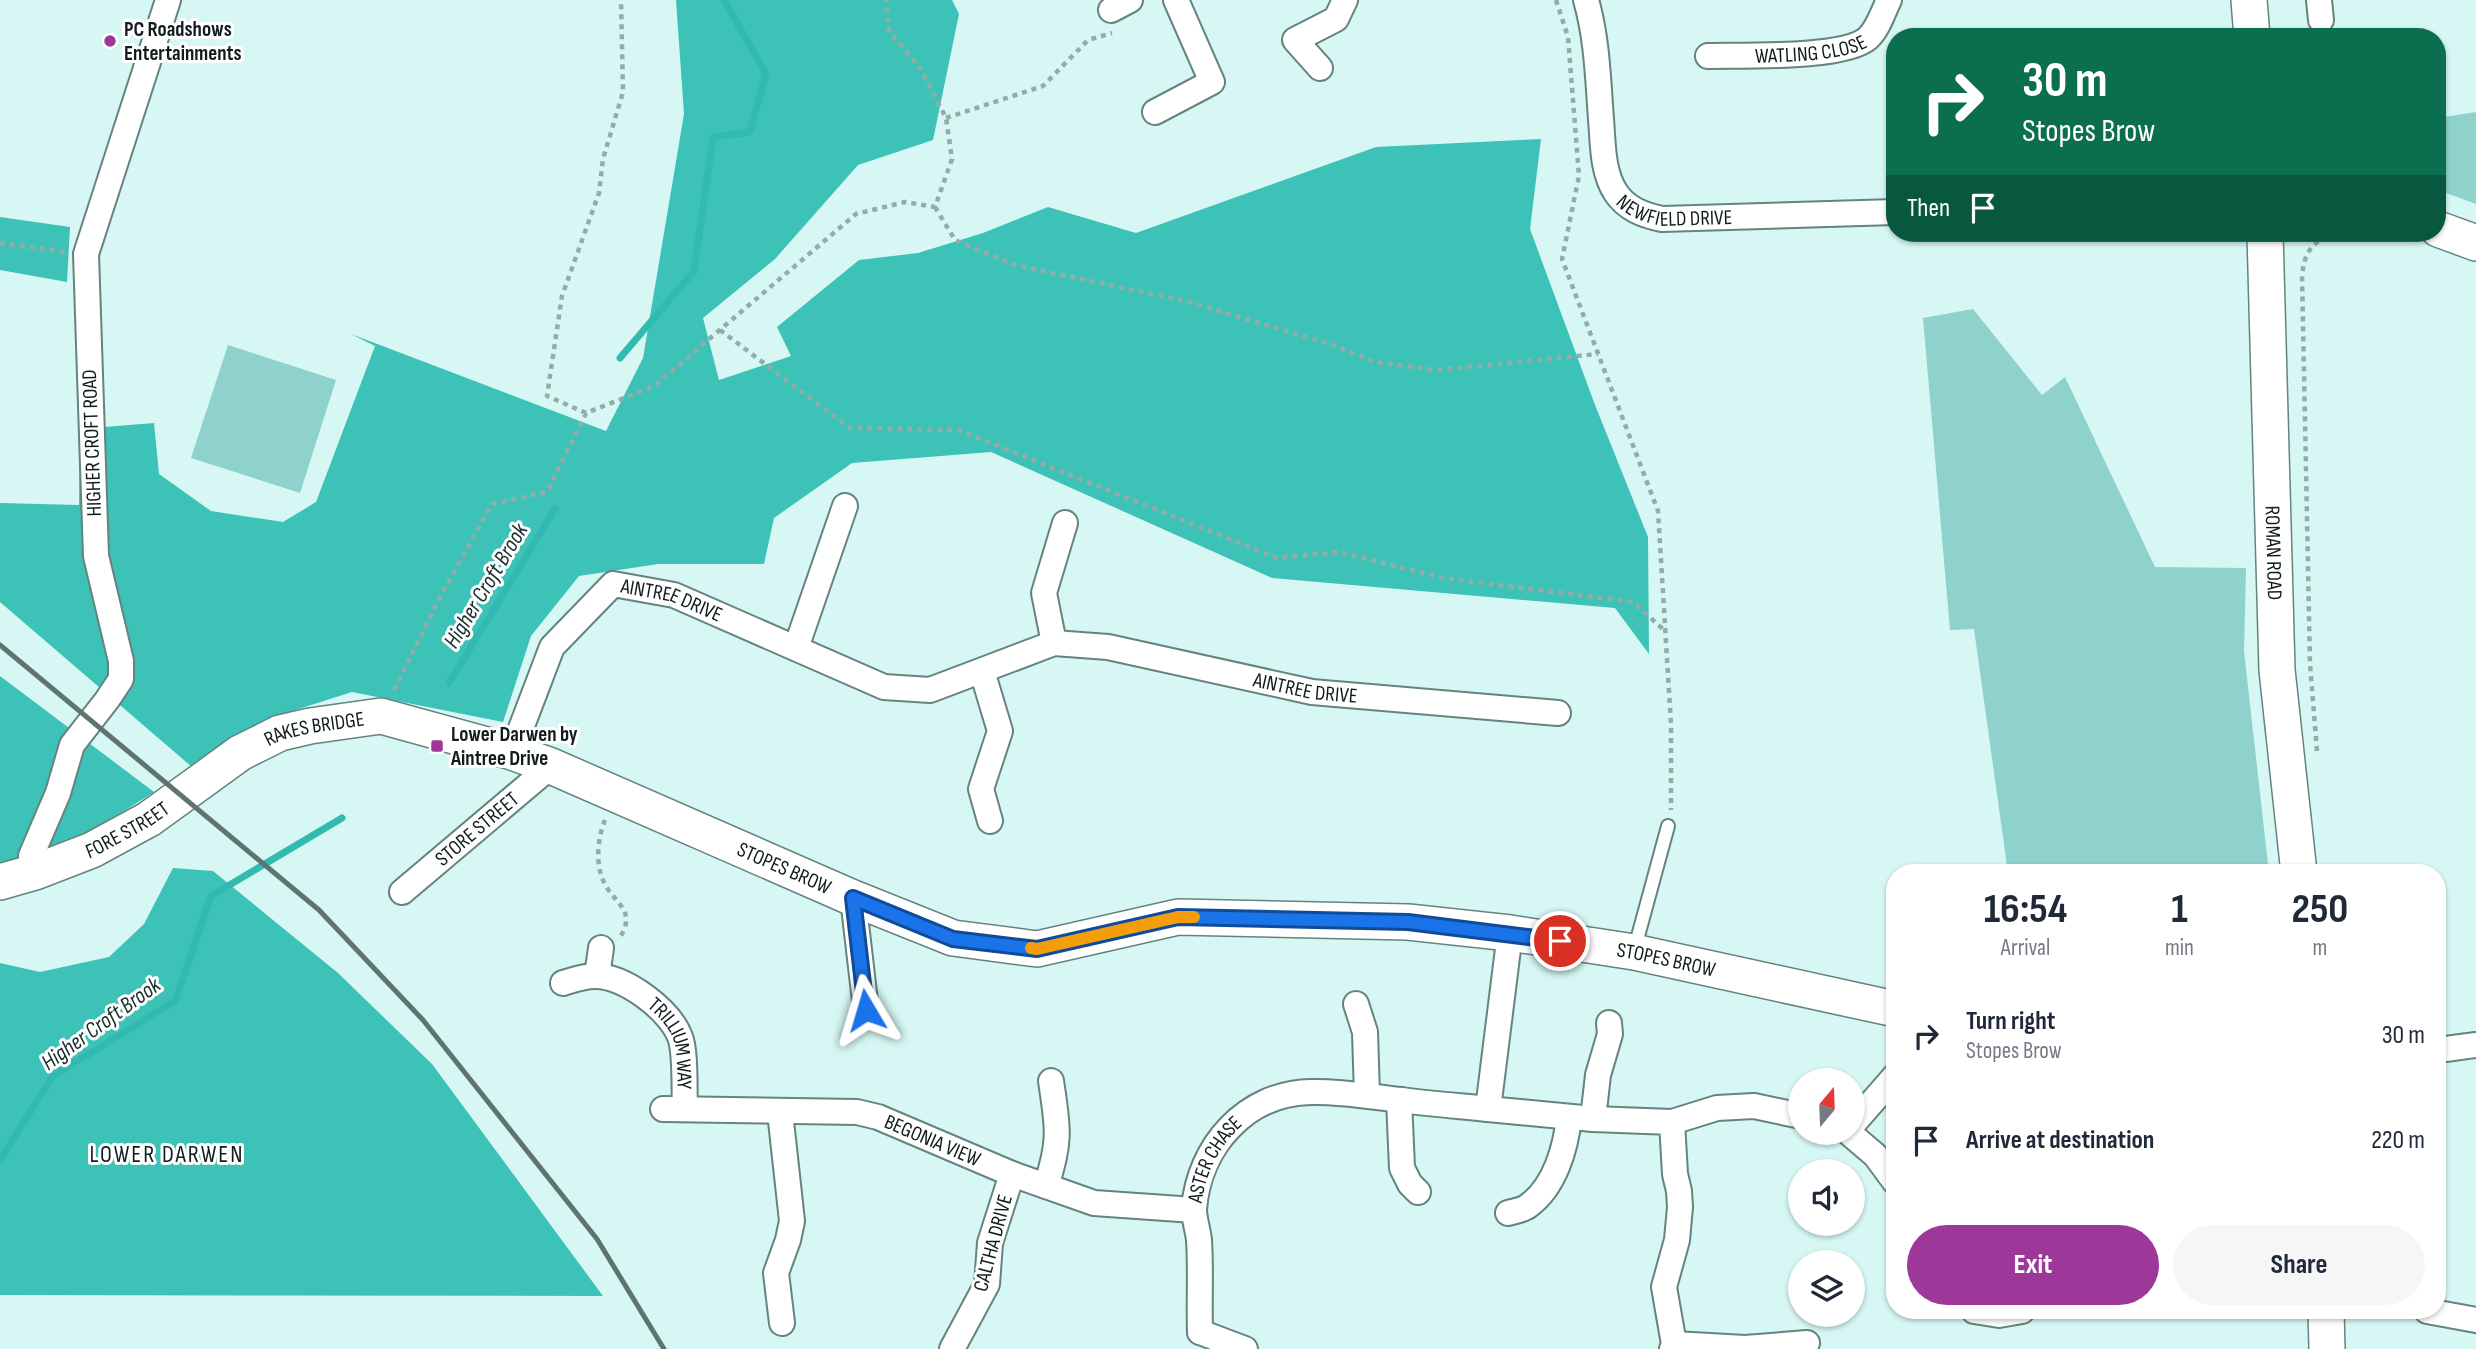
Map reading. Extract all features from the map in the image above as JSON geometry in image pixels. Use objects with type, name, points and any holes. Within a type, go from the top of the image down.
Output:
[{"type":"main road","points":[[2249,0],[2251,28]]},
{"type":"main road","points":[[2446,232],[2476,243]]},
{"type":"main road","name":"ROMAN ROAD","points":[[2265,242],[2277,670],[2298,864]]},
{"type":"main road","name":"RAKES BRIDGE","points":[[240,753],[280,733],[381,716],[512,752],[551,766]]},
{"type":"main road","name":"FORE STREET","points":[[0,882],[92,850],[149,819],[240,753]]},
{"type":"main road","name":"STOPES BROW","points":[[551,766],[953,939],[1037,949],[1178,917],[1408,922],[1510,933],[1634,952],[1886,1007]]},
{"type":"main road","points":[[2326,1319],[2327,1349]]},
{"type":"street","name":"HIGHER CROFT ROAD","points":[[35,872],[31,856],[58,793],[72,745],[121,679],[121,661],[96,556],[86,254],[167,0]]},
{"type":"street","points":[[1155,112],[1212,82],[1176,0]]},
{"type":"street","points":[[1320,68],[1295,40],[1336,19],[1345,0]]},
{"type":"street","name":"NEWFIELD DRIVE","points":[[1586,0],[1595,44],[1605,167],[1615,192],[1632,209],[1662,219],[1886,212]]},
{"type":"street","name":"WATLING CLOSE","points":[[1708,56],[1834,52],[1856,47],[1870,36],[1889,0]]},
{"type":"street","points":[[796,648],[845,506]]},
{"type":"street","points":[[1054,643],[1044,593],[1065,523]]},
{"type":"street","name":"AINTREE DRIVE","points":[[512,752],[552,647],[613,584],[674,595],[884,687],[930,690],[1054,643],[1108,648],[1312,692],[1558,713]]},
{"type":"street","points":[[982,671],[1000,731],[981,789],[990,821]]},
{"type":"street","name":"STORE STREET","points":[[401,892],[551,766]]},
{"type":"street","points":[[853,898],[866,1010]]},
{"type":"street","points":[[1488,1109],[1510,933]]},
{"type":"street","points":[[563,983],[597,976],[601,948]]},
{"type":"street","name":"TRILLIUM WAY","points":[[597,976],[647,997],[668,1015],[681,1039],[674,1109]]},
{"type":"street","points":[[1356,1004],[1365,1032],[1367,1095]]},
{"type":"street","points":[[1508,1213],[1526,1208],[1539,1196],[1562,1154],[1567,1139],[1581,1118],[1598,1075],[1611,1034],[1609,1023]]},
{"type":"street","points":[[2446,1049],[2476,1045]]},
{"type":"street","points":[[1046,1186],[1056,1155],[1058,1136],[1051,1081]]},
{"type":"street","points":[[1866,1109],[1886,1086]]},
{"type":"street","name":"ASTER CHASE","points":[[1245,1349],[1195,1340],[1199,1240],[1194,1210],[1202,1170],[1220,1137],[1244,1114],[1259,1105],[1292,1094],[1311,1092],[1367,1095],[1581,1118],[1672,1122],[1717,1108],[1754,1107],[1788,1114]]},
{"type":"street","points":[[1399,1100],[1402,1168],[1410,1184],[1418,1192]]},
{"type":"street","name":"BEGONIA VIEW","points":[[674,1109],[857,1112],[878,1117],[1012,1174],[1094,1203],[1194,1210]]},
{"type":"street","points":[[780,1112],[792,1221],[776,1273],[782,1323]]},
{"type":"street","points":[[1672,1122],[1680,1207],[1677,1240],[1664,1287],[1673,1346],[1745,1348],[1807,1343]]},
{"type":"street","points":[[1863,1145],[1886,1170]]},
{"type":"street","name":"CALTHA DRIVE","points":[[952,1349],[987,1284],[990,1242],[1012,1174]]},
{"type":"street","points":[[2446,1314],[2476,1320]]},
{"type":"lane","points":[[1634,952],[1668,826]]},
{"type":"path","points":[[586,413],[547,396],[562,296],[599,193],[603,159],[624,92],[621,0]]},
{"type":"path","points":[[886,0],[890,31],[920,68],[946,118],[952,159],[935,207]]},
{"type":"path","points":[[1556,0],[1568,37],[1579,176],[1562,259],[1658,511],[1671,724],[1671,815],[1668,826]]},
{"type":"path","points":[[946,118],[1044,86],[1088,40],[1121,31],[1120,5]]},
{"type":"path","points":[[381,716],[439,599],[492,503],[547,492],[586,413],[654,386],[856,214],[905,202],[935,207],[956,240],[1015,265],[1182,300],[1334,345],[1375,362],[1436,370],[1598,354]]},
{"type":"path","points":[[2315,242],[2304,256],[2302,276],[2310,664],[2318,762]]},
{"type":"path","points":[[0,243],[86,254]]},
{"type":"path","points":[[720,330],[850,428],[958,429],[1277,558],[1339,552],[1444,578],[1633,602],[1665,631]]},
{"type":"path","points":[[601,948],[621,937],[627,922],[626,914],[603,881],[599,863],[602,828],[615,793]]},
{"type":"shaded area","points":[[676,0],[952,0],[959,14],[933,140],[858,165],[775,259],[703,318],[719,380],[791,356],[777,327],[859,260],[918,253],[983,233],[1048,207],[1136,233],[1376,147],[1541,139],[1530,229],[1595,405],[1648,537],[1649,654],[1615,608],[1272,578],[991,452],[852,463],[774,518],[764,564],[658,564],[579,576],[531,636],[503,722],[352,692],[264,720],[192,767],[0,602],[0,503],[79,505],[80,429],[154,423],[159,474],[211,511],[283,522],[316,502],[375,346],[351,334],[606,431],[643,358],[684,114]]},
{"type":"shaded area","points":[[2476,112],[2476,204],[2446,193],[2446,117]]},
{"type":"shaded area","points":[[0,217],[70,227],[67,282],[0,270]]},
{"type":"shaded area","points":[[1973,309],[2042,395],[2065,377],[2155,567],[2246,568],[2244,651],[2268,864],[2007,864],[1974,629],[1950,630],[1923,318]]},
{"type":"shaded area","points":[[228,345],[336,380],[300,493],[191,458]]},
{"type":"shaded area","points":[[0,676],[154,792],[70,845],[0,865]]},
{"type":"shaded area","points":[[173,868],[213,871],[338,973],[432,1064],[603,1296],[0,1295],[0,963],[40,972],[109,957],[144,924]]},
{"type":"waterway","name":"Higher Croft Brook","points":[[620,358],[694,271],[713,137],[750,132],[766,74],[724,0]]},
{"type":"waterway","name":"Higher Croft Brook","points":[[449,683],[555,509]]},
{"type":"waterway","name":"Higher Croft Brook","points":[[0,1160],[53,1076],[175,1001],[211,896],[342,818]]},
{"type":"railway","points":[[0,645],[319,910],[423,1020],[597,1239],[664,1349]]},
{"type":"slow traffic","points":[[1031,948],[1037,949],[1178,917],[1194,917]]},
{"type":"place","name":"PC Roadshows Entertainments","points":[[110,41]]},
{"type":"place","name":"Lower Darwen by Aintree Drive","points":[[437,746]]},
{"type":"district","name":"LOWER DARWEN","points":[[167,1154]]},
{"type":"route","points":[[866,1010],[853,898],[953,939],[1037,949],[1178,917],[1408,922],[1560,941]]}]
